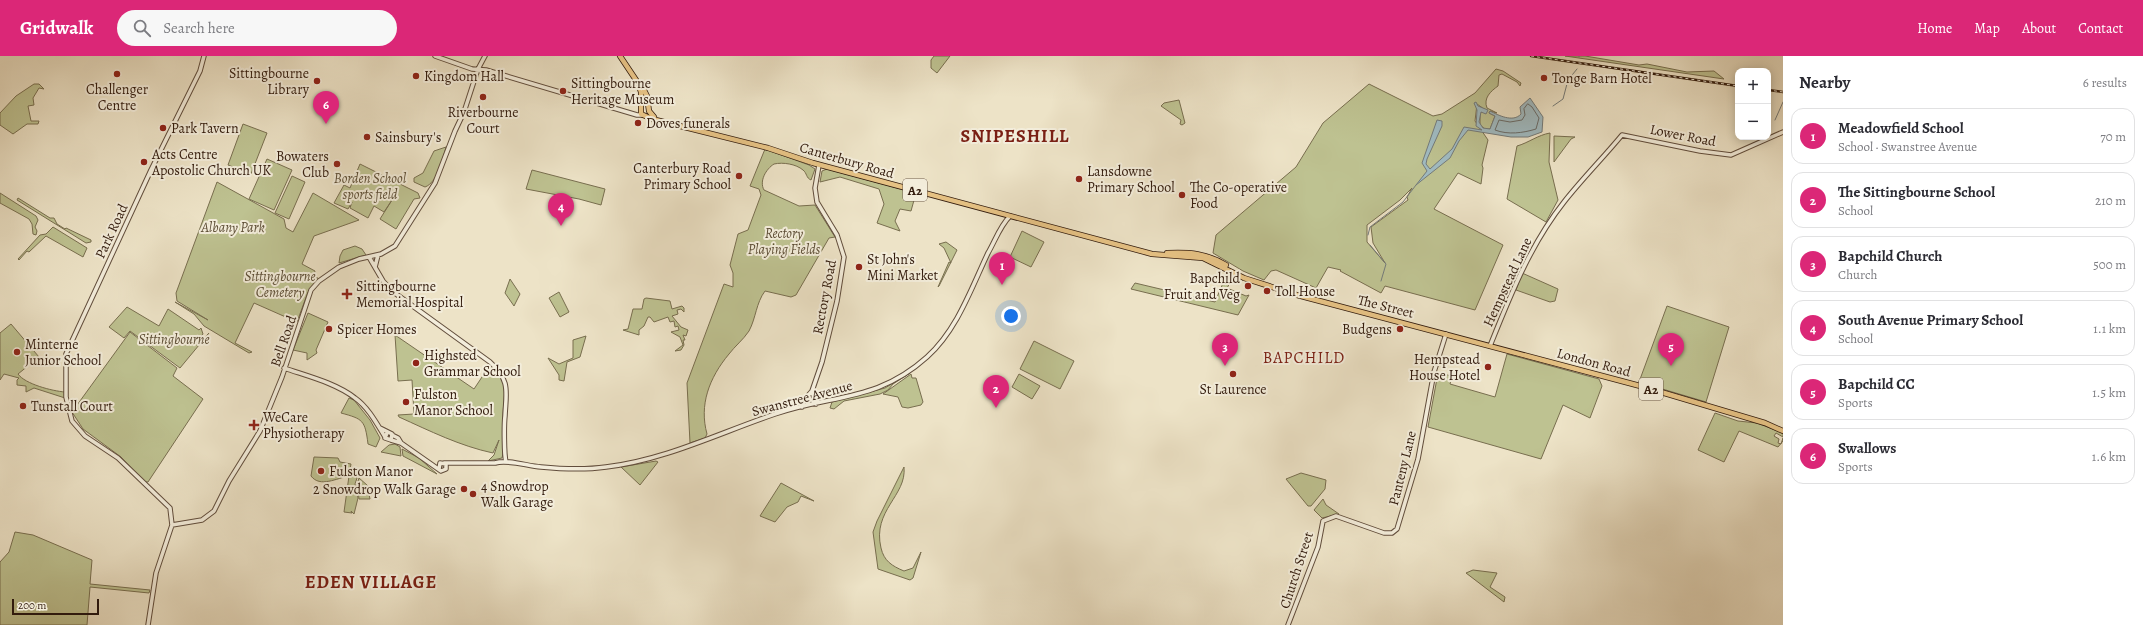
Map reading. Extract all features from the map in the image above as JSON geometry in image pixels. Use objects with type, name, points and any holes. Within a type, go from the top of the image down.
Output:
[{"type":"main road","points":[[620,56],[636,81],[641,92],[640,108],[646,112]]},
{"type":"main road","points":[[636,81],[643,88],[647,96],[646,112]]},
{"type":"main road","name":"A2","points":[[640,108],[646,112]]},
{"type":"main road","name":"Canterbury Road","points":[[646,112],[657,119],[768,148],[819,164],[1010,216]]},
{"type":"main road","name":"The Street","points":[[1010,216],[1152,254],[1204,258],[1246,278],[1275,288],[1490,346]]},
{"type":"main road","name":"London Road","points":[[1490,346],[1644,387],[1765,423],[1783,431]]},
{"type":"street","name":"Park Road","points":[[172,525],[170,508],[165,502],[118,458],[85,436],[72,421],[67,406],[66,359],[68,348],[200,71],[204,56]]},
{"type":"street","points":[[435,56],[478,70],[486,70],[633,114],[646,112]]},
{"type":"street","name":"Bell Road","points":[[172,525],[202,520],[214,511],[229,481],[260,432],[311,290],[319,281],[339,267],[378,255],[395,246],[435,183],[464,112],[478,70],[485,56]]},
{"type":"street","points":[[633,114],[640,108]]},
{"type":"street","name":"Lower Road","points":[[1622,136],[1700,152],[1731,155],[1751,148],[1783,132]]},
{"type":"street","name":"Hempstead Lane","points":[[1490,346],[1524,265],[1538,240],[1563,203],[1622,136]]},
{"type":"street","name":"Rectory Road","points":[[802,407],[804,400],[812,391],[822,362],[832,323],[844,257],[837,235],[817,202],[815,188],[819,164]]},
{"type":"street","name":"Swanstree Avenue","points":[[462,464],[505,463],[569,468],[605,467],[640,462],[662,456],[776,413],[862,394],[884,386],[913,369],[928,356],[942,340],[957,319],[998,234],[1010,216]]},
{"type":"street","points":[[375,267],[378,255]]},
{"type":"street","points":[[369,257],[383,281],[392,291],[434,320],[490,362],[498,370],[505,383],[508,396],[504,418],[505,463]]},
{"type":"street","name":"Panteny Lane","points":[[1323,521],[1336,516],[1384,533],[1392,533],[1397,529],[1418,459],[1434,372],[1446,334]]},
{"type":"street","points":[[284,368],[321,381],[355,397],[379,427],[386,440],[401,443],[439,469],[443,471],[446,468],[462,464]]},
{"type":"street","points":[[812,391],[816,404]]},
{"type":"street","points":[[379,427],[398,438],[401,443]]},
{"type":"street","points":[[385,437],[387,433]]},
{"type":"street","points":[[391,440],[392,435]]},
{"type":"street","points":[[496,463],[504,456]]},
{"type":"street","points":[[427,460],[462,464]]},
{"type":"street","points":[[443,463],[446,468]]},
{"type":"street","points":[[439,469],[438,465],[443,463]]},
{"type":"street","name":"Church Street","points":[[1288,625],[1318,547],[1323,521]]},
{"type":"street","points":[[148,625],[156,573],[172,525]]},
{"type":"green space","points":[[934,56],[950,56],[937,73],[931,68],[931,60]]},
{"type":"green space","points":[[1565,56],[1585,56],[1639,65],[1647,64],[1687,72],[1714,71],[1724,79]]},
{"type":"green space","points":[[1496,69],[1503,71],[1521,83],[1520,86],[1517,82],[1502,74],[1499,75],[1498,86],[1490,93],[1486,101],[1487,108],[1497,113],[1490,111],[1489,113],[1495,116],[1490,129],[1485,129],[1480,125],[1480,114],[1484,109],[1477,104],[1475,121],[1488,140],[1482,165],[1481,184],[1458,173],[1434,209],[1503,245],[1475,310],[1385,286],[1381,293],[1340,271],[1341,270],[1328,267],[1316,288],[1276,270],[1271,271],[1264,280],[1243,271],[1213,253],[1216,235],[1296,167],[1323,123],[1369,84],[1433,116],[1442,114],[1475,93]],"holes":[[[1412,188],[1407,197],[1408,200],[1371,227],[1373,243],[1385,263],[1367,242],[1367,225],[1400,200]]]},
{"type":"green space","points":[[34,84],[39,84],[44,89],[39,88],[33,98],[34,105],[28,106],[31,121],[39,121],[38,124],[27,124],[13,134],[0,125],[0,113],[16,96]]},
{"type":"green space","points":[[1179,100],[1185,123],[1182,125],[1180,124],[1181,120],[1161,106],[1164,103]]},
{"type":"green space","points":[[243,124],[267,133],[251,174],[228,165]]},
{"type":"green space","points":[[1550,133],[1549,162],[1558,200],[1546,222],[1507,199],[1517,146],[1541,135]]},
{"type":"green space","points":[[1554,136],[1575,137],[1571,139],[1554,162]]},
{"type":"green space","points":[[446,147],[439,170],[433,181],[425,187],[414,182],[414,178],[423,173],[434,151]]},
{"type":"green space","name":"Rectory Playing Fields","points":[[765,149],[809,165],[815,169],[811,180],[804,171],[797,166],[785,163],[774,164],[768,169],[764,176],[762,183],[763,187],[764,190],[799,206],[815,205],[835,237],[829,238],[796,295],[791,297],[765,291],[760,300],[749,331],[722,363],[711,382],[705,402],[704,413],[707,434],[705,438],[690,443],[687,383],[724,284],[733,287],[733,273],[730,265],[738,234],[748,230],[761,195],[759,189],[750,186]]},
{"type":"green space","points":[[267,159],[292,170],[274,210],[249,199]]},
{"type":"green space","name":"Borden School sports field","points":[[360,164],[418,193],[420,198],[414,199],[396,229],[380,219],[392,200],[384,212],[374,206],[368,218],[350,208],[352,202],[348,209],[334,203],[344,185],[350,188]]},
{"type":"green space","points":[[827,169],[916,193],[911,211],[900,209],[895,221],[900,231],[877,223],[884,204],[879,189],[840,177],[820,182],[822,171]]},
{"type":"green space","points":[[532,170],[605,189],[601,205],[579,199],[526,189]]},
{"type":"green space","points":[[292,176],[305,182],[289,219],[275,213]]},
{"type":"green space","points":[[217,182],[284,219],[286,228],[293,232],[313,193],[359,220],[314,236],[302,264],[315,271],[314,275],[321,281],[308,292],[297,322],[254,303],[235,343],[252,352],[249,353],[204,326],[194,314],[175,302],[208,320],[177,301],[176,293]]},
{"type":"green space","points":[[0,193],[36,216],[38,220],[35,227],[37,231],[36,235],[33,234],[32,224],[29,219],[0,203]]},
{"type":"green space","points":[[18,198],[50,218],[54,218],[57,224],[65,229],[66,228],[91,240],[91,242],[86,243],[17,200]]},
{"type":"green space","points":[[53,227],[87,248],[83,257],[46,236],[29,252],[27,251],[19,260],[18,259],[40,235],[46,234]]},
{"type":"green space","points":[[1022,231],[1044,242],[1031,267],[1010,257]]},
{"type":"green space","points":[[946,242],[957,250],[951,262],[944,248],[939,244]]},
{"type":"green space","points":[[355,246],[362,249],[366,255],[339,263],[343,250]]},
{"type":"green space","points":[[949,262],[951,263],[939,286],[938,287]]},
{"type":"green space","points":[[1522,273],[1558,289],[1555,301],[1550,302],[1516,290]]},
{"type":"green space","points":[[1226,276],[1233,278],[1227,288],[1246,296],[1249,295],[1238,315],[1131,289],[1135,283],[1215,302]]},
{"type":"green space","points":[[510,279],[520,294],[514,306],[505,293]]},
{"type":"green space","points":[[559,292],[569,312],[560,317],[549,298]]},
{"type":"green space","points":[[644,299],[670,301],[672,309],[682,306],[684,308],[684,312],[681,309],[677,310],[678,314],[672,316],[681,327],[688,330],[686,336],[683,335],[685,340],[683,340],[684,345],[681,350],[675,351],[683,345],[680,337],[671,332],[679,330],[678,326],[675,327],[674,321],[670,322],[668,317],[654,322],[650,317],[648,317],[644,326],[639,330],[639,335],[623,330],[628,329],[633,309],[642,309]]},
{"type":"green space","points":[[1667,306],[1729,327],[1706,402],[1639,382]]},
{"type":"green space","name":"Sittingbourne","points":[[127,307],[159,326],[168,309],[199,330],[201,328],[203,334],[195,344],[197,345],[209,333],[180,368],[130,331],[124,338],[109,327]]},
{"type":"green space","points":[[308,313],[328,322],[316,350],[317,353],[307,360],[307,353],[293,350]]},
{"type":"green space","name":"Minterne Junior School","points":[[11,324],[39,357],[18,374],[26,381],[46,389],[65,392],[65,398],[34,388],[26,392],[26,386],[17,385],[17,380],[19,378],[4,374],[0,380],[0,333]]},
{"type":"green space","points":[[130,332],[177,368],[173,376],[203,399],[148,482],[144,482],[121,457],[83,429],[72,412]]},
{"type":"green space","points":[[395,335],[474,389],[490,365],[497,371],[501,377],[504,389],[504,448],[502,458],[488,461],[494,455],[499,440],[493,453],[457,442],[399,417],[398,415],[414,414],[412,380],[398,381]]},
{"type":"green space","points":[[586,336],[580,357],[567,362],[564,381],[559,380],[559,375],[548,358],[559,364],[573,358],[573,340]]},
{"type":"green space","points":[[1034,341],[1074,361],[1060,389],[1020,369]]},
{"type":"green space","points":[[1507,354],[1599,379],[1602,386],[1590,418],[1563,405],[1541,459],[1428,427],[1438,373],[1452,376],[1450,384],[1495,397]]},
{"type":"green space","points":[[910,373],[893,384],[888,390],[880,394],[844,401],[834,409],[830,408],[832,402],[885,388]]},
{"type":"green space","points":[[911,374],[912,378],[916,378],[923,402],[921,405],[908,408],[902,407],[898,397],[883,394]]},
{"type":"green space","points":[[1019,374],[1040,386],[1032,399],[1012,387]]},
{"type":"green space","points":[[349,398],[354,400],[370,420],[380,438],[376,447],[368,444],[366,430],[362,422],[354,417],[341,413]]},
{"type":"green space","points":[[1715,413],[1738,421],[1757,423],[1783,433],[1783,437],[1776,433],[1774,436],[1779,439],[1778,443],[1781,444],[1778,447],[1739,431],[1724,462],[1698,450]]},
{"type":"green space","points":[[395,444],[400,447],[401,456],[381,452],[389,445]]},
{"type":"green space","points":[[402,449],[419,458],[437,474],[403,456]]},
{"type":"green space","points":[[314,457],[338,458],[340,462],[351,464],[349,475],[353,474],[357,478],[355,484],[358,498],[354,514],[351,511],[352,513],[344,512],[349,476],[324,482],[315,480],[311,476]]},
{"type":"green space","points":[[656,461],[658,462],[640,485],[621,467]]},
{"type":"green space","points":[[904,467],[904,477],[885,513],[881,523],[880,535],[882,553],[886,560],[904,571],[913,568],[921,552],[913,578],[910,580],[878,569],[873,532]]},
{"type":"green space","points":[[1301,473],[1326,480],[1325,489],[1311,506],[1308,506],[1286,479]]},
{"type":"green space","points":[[359,478],[367,485],[370,499],[359,499],[357,484]]},
{"type":"green space","points":[[781,483],[814,501],[801,496],[798,502],[787,507],[775,522],[760,516]]},
{"type":"green space","points":[[1323,499],[1326,505],[1339,514],[1322,518],[1314,510]]},
{"type":"green space","points":[[15,532],[33,535],[92,560],[90,584],[150,590],[149,593],[90,587],[87,625],[0,625],[0,562],[9,552]]},
{"type":"green space","points":[[1473,570],[1497,573],[1490,587],[1505,597],[1504,602],[1466,573]]},
{"type":"water","points":[[1530,98],[1543,117],[1542,132],[1528,137],[1511,137],[1468,130],[1459,141],[1450,158],[1416,185],[1427,171],[1422,163],[1437,120],[1442,121],[1442,126],[1427,159],[1426,164],[1430,169],[1452,149],[1464,127],[1482,130],[1476,126],[1477,110],[1474,103],[1476,102],[1478,106],[1488,110],[1486,114],[1481,112],[1479,122],[1483,128],[1490,129],[1495,116],[1489,113],[1490,111],[1510,118],[1518,117],[1521,114],[1520,107]]},
{"type":"waterway","points":[[1553,106],[1563,99],[1568,80],[1577,69]]},
{"type":"waterway","points":[[1775,120],[1783,102]]},
{"type":"waterway","points":[[1368,235],[1370,227],[1403,202],[1416,185]]},
{"type":"waterway","points":[[1370,245],[1386,264],[1381,281]]},
{"type":"railway","points":[[1531,56],[1735,86]]},
{"type":"railway","points":[[1771,90],[1783,92]]},
{"type":"place","name":"Challenger Centre","points":[[117,74]]},
{"type":"place","name":"Kingdom Hall","points":[[416,76]]},
{"type":"place","name":"Tonge Barn Hotel","points":[[1544,78]]},
{"type":"place","name":"Sittingbourne Library","points":[[317,81]]},
{"type":"place","name":"Sittingbourne Heritage Museum","points":[[563,91]]},
{"type":"place","name":"Riverbourne Court","points":[[483,97]]},
{"type":"place","name":"Doves funerals","points":[[638,123]]},
{"type":"place","name":"Swallows","points":[[326,124]]},
{"type":"place","name":"Park Tavern","points":[[163,128]]},
{"type":"place","name":"Sainsbury's","points":[[367,137]]},
{"type":"place","name":"Acts Centre Apostolic Church UK","points":[[144,162]]},
{"type":"place","name":"Bowaters Club","points":[[337,164]]},
{"type":"place","name":"Canterbury Road Primary School","points":[[739,176]]},
{"type":"place","name":"Lansdowne Primary School","points":[[1079,179]]},
{"type":"place","name":"The Co-operative Food","points":[[1182,195]]},
{"type":"place","name":"South Avenue Primary School","points":[[561,226]]},
{"type":"place","name":"St John's Mini Market","points":[[859,267]]},
{"type":"place","name":"Meadowfield School","points":[[1002,285]]},
{"type":"place","name":"Bapchild Fruit and Veg","points":[[1248,286]]},
{"type":"place","name":"Toll House","points":[[1267,291]]},
{"type":"place","name":"Sittingbourne Memorial Hospital","points":[[347,294]]},
{"type":"place","name":"Spicer Homes","points":[[329,329]]},
{"type":"place","name":"Budgens","points":[[1400,329]]},
{"type":"place","name":"Minterne Junior School","points":[[17,352]]},
{"type":"place","name":"Highsted Grammar School","points":[[416,363]]},
{"type":"place","name":"Bapchild Church","points":[[1225,366]]},
{"type":"place","name":"Bapchild CC","points":[[1671,366]]},
{"type":"place","name":"Hempstead House Hotel","points":[[1488,367]]},
{"type":"place","name":"St Laurence","points":[[1233,374]]},
{"type":"place","name":"Fulston Manor School","points":[[406,402]]},
{"type":"place","name":"Tunstall Court","points":[[23,406]]},
{"type":"place","name":"The Sittingbourne School","points":[[996,408]]},
{"type":"place","name":"WeCare Physiotherapy","points":[[254,425]]},
{"type":"place","name":"Fulston Manor","points":[[321,471]]},
{"type":"place","name":"2 Snowdrop Walk Garage","points":[[464,489]]},
{"type":"place","name":"4 Snowdrop Walk Garage","points":[[473,494]]},
{"type":"district","name":"SNIPESHILL","points":[[1015,136]]},
{"type":"district","name":"BAPCHILD","points":[[1304,357]]},
{"type":"district","name":"EDEN VILLAGE","points":[[371,582]]},
{"type":"park label","name":"Albany Park","points":[[233,227]]},
{"type":"park label","name":"Sittingbourne Cemetery","points":[[280,284]]}]
